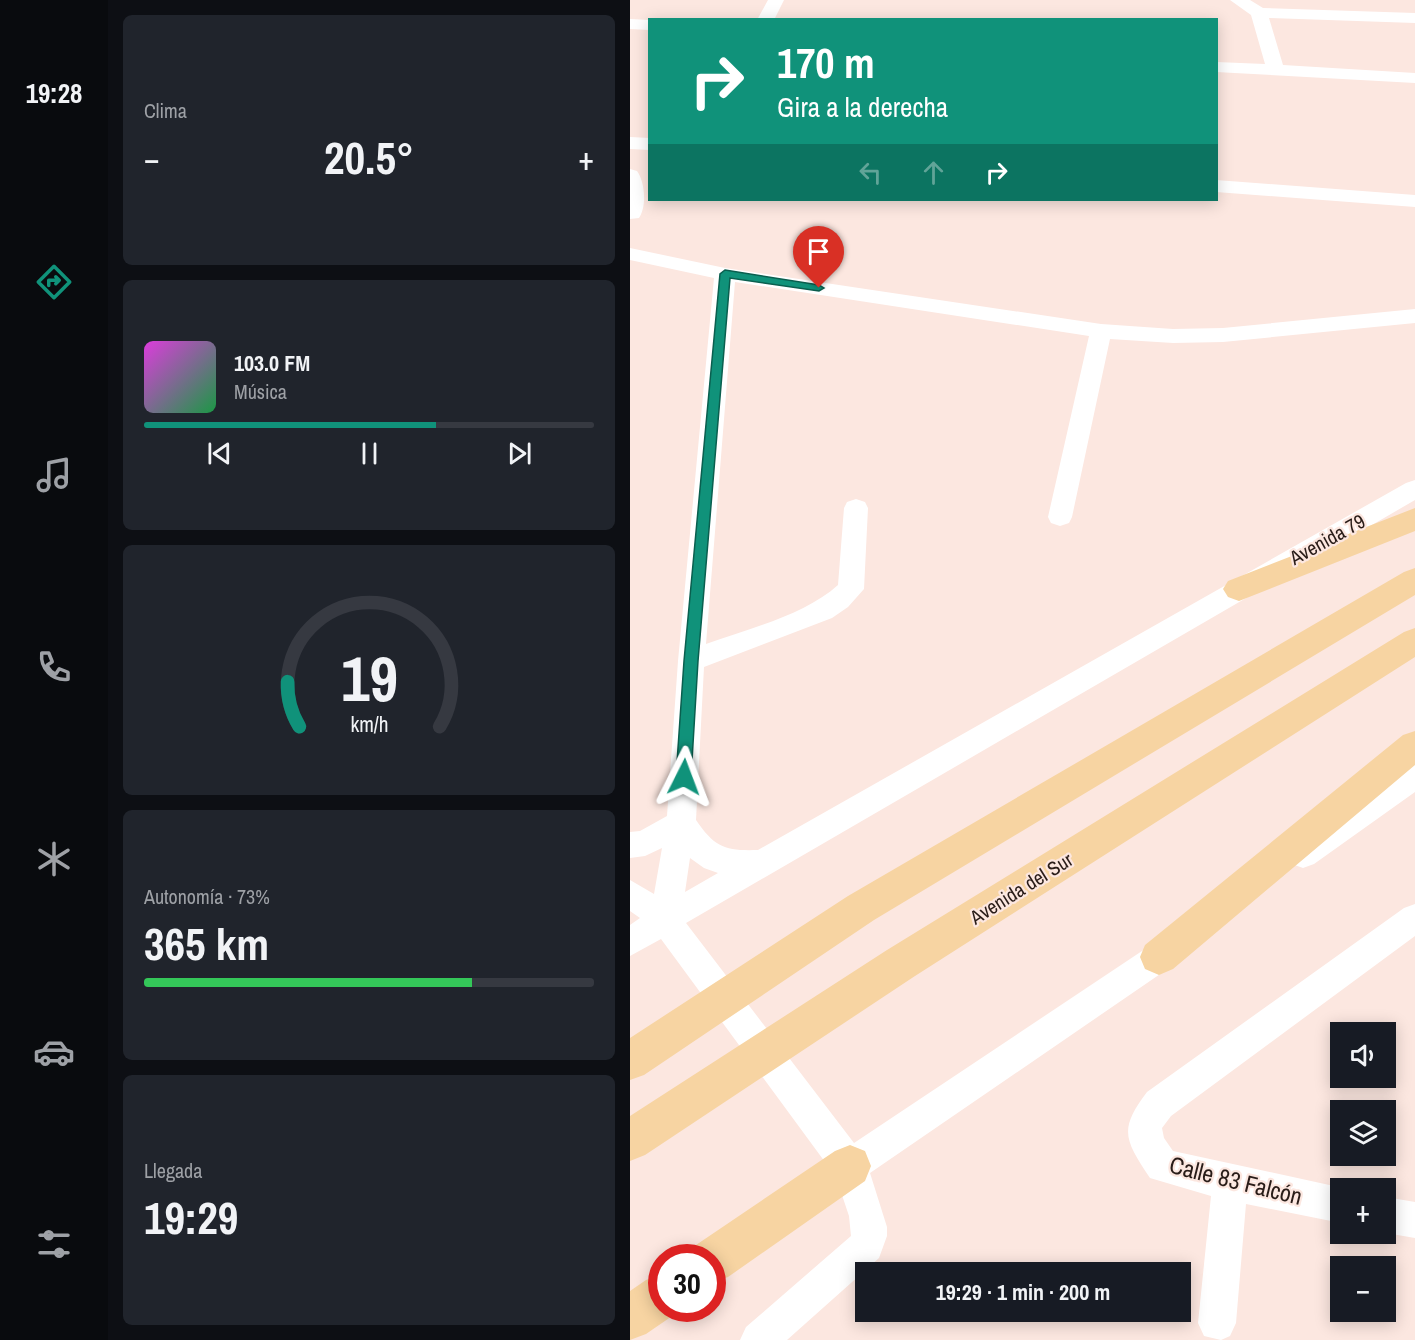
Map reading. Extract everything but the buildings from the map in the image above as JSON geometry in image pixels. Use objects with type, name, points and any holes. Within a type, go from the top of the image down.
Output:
[{"type":"highway","points":[[1239,589],[1415,519]]},
{"type":"highway","points":[[640,1055],[861,908],[1415,580]]},
{"type":"highway","name":"Avenida del Sur","points":[[630,1140],[901,963],[1415,641]]},
{"type":"highway","points":[[1159,957],[1415,745]]},
{"type":"highway","points":[[726,1251],[850,1166]]},
{"type":"highway","points":[[630,1318],[648,1306]]},
{"type":"street","points":[[766,18],[776,0]]},
{"type":"street","points":[[1238,0],[1259,13],[1415,18]]},
{"type":"street","points":[[1259,13],[1276,71]]},
{"type":"street","points":[[630,24],[648,25]]},
{"type":"street","points":[[1218,67],[1415,78]]},
{"type":"street","points":[[630,131],[648,132]]},
{"type":"street","points":[[630,143],[648,144]]},
{"type":"street","points":[[1218,172],[1415,186]]},
{"type":"street","points":[[630,175],[634,184],[631,215]]},
{"type":"street","points":[[1218,186],[1415,201]]},
{"type":"street","points":[[631,215],[648,194]]},
{"type":"street","points":[[630,254],[725,274],[1101,331],[1173,336],[1223,335],[1415,316]]},
{"type":"street","points":[[665,919],[681,823],[691,661],[725,274]]},
{"type":"street","points":[[1060,517],[1101,331]]},
{"type":"street","name":"Avenida 79","points":[[630,942],[665,919],[1415,489]]},
{"type":"street","points":[[691,661],[823,611],[851,589],[856,508]]},
{"type":"street","points":[[850,1166],[1159,957],[1415,776]]},
{"type":"street","points":[[681,823],[706,856],[730,865],[767,862]]},
{"type":"street","points":[[630,845],[645,843],[681,823]]},
{"type":"street","points":[[630,894],[665,919],[850,1166],[870,1228],[868,1243],[858,1255],[759,1340]]},
{"type":"street","name":"Calle 83 Falcón","points":[[1330,1204],[1162,1166],[1148,1145],[1144,1124],[1159,1104],[1415,918]]},
{"type":"street","points":[[1217,1323],[1230,1183]]},
{"type":"street","points":[[1396,1217],[1415,1221]]},
{"type":"route","points":[[684,777],[691,661],[725,274],[819,288]]}]
